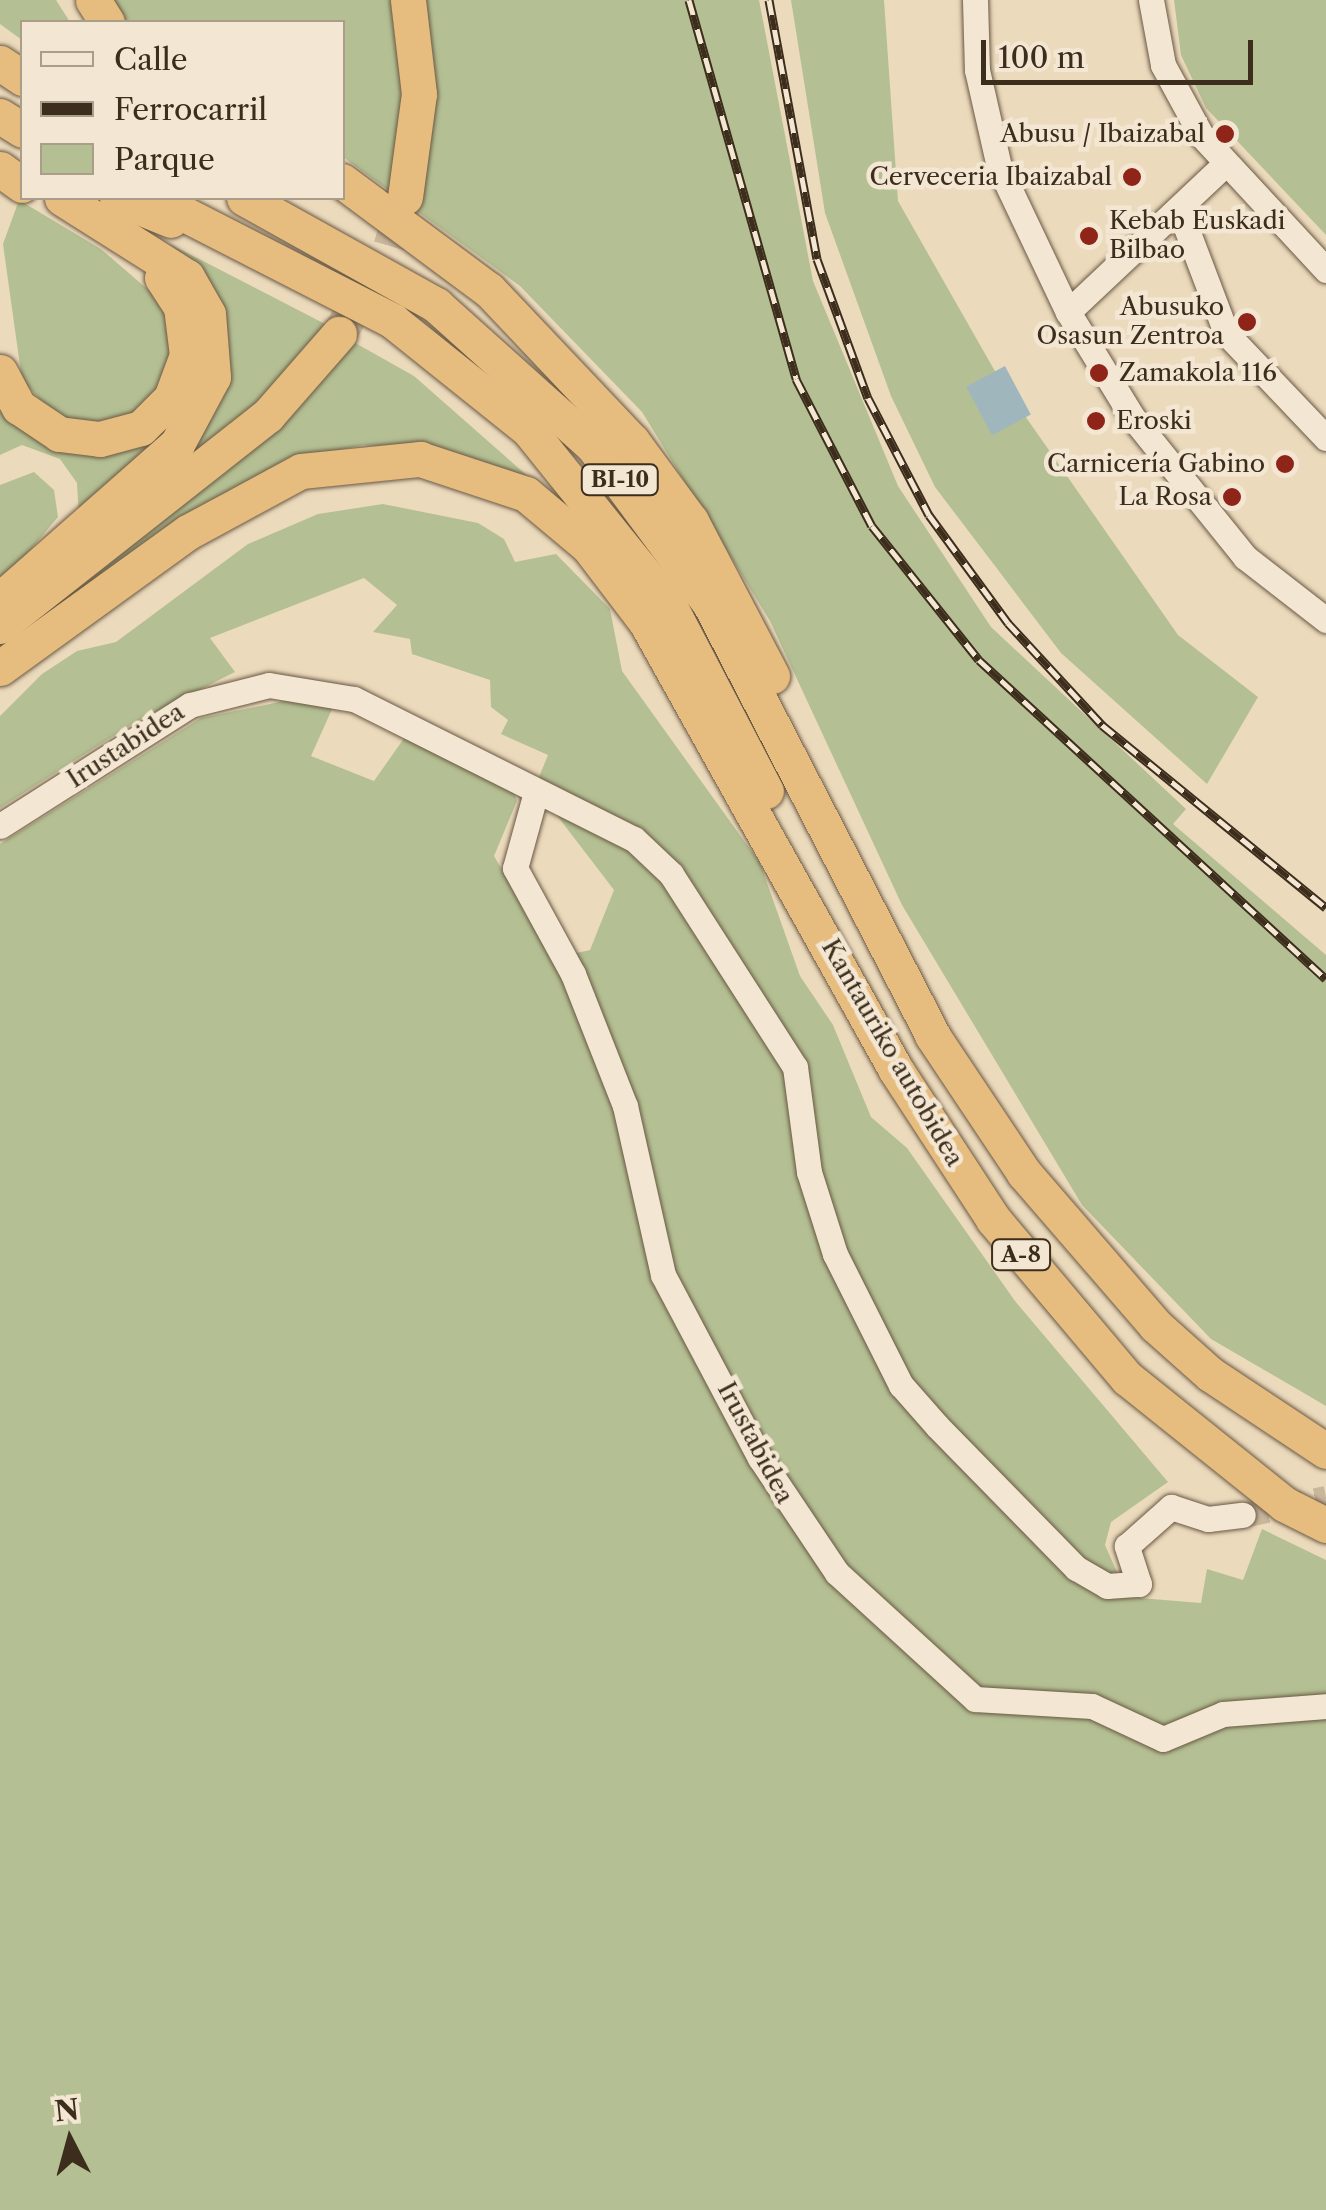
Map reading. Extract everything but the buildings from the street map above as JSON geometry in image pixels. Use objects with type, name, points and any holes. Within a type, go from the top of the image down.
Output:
[{"type":"highway","points":[[405,197],[419,94],[408,0]]},
{"type":"highway","points":[[0,165],[20,184]]},
{"type":"highway","points":[[346,184],[439,248],[556,354],[691,521],[762,654],[855,891]]},
{"type":"highway","points":[[0,372],[37,424],[83,440],[141,428],[182,376],[186,331],[168,285],[44,200]]},
{"type":"highway","points":[[0,600],[177,444],[213,377],[208,314],[187,277],[65,200]]},
{"type":"highway","points":[[122,200],[344,290]]},
{"type":"highway","name":"BI-10","points":[[156,200],[344,290],[490,394],[608,517],[718,690],[808,904]]},
{"type":"highway","name":"BI-10","points":[[248,200],[436,305],[593,446],[710,604],[855,891]]},
{"type":"highway","points":[[0,626],[268,415],[339,334]]},
{"type":"highway","points":[[0,668],[188,532],[301,472],[380,456],[498,480],[550,510],[612,574],[808,904]]},
{"type":"highway","points":[[0,684],[62,621]]},
{"type":"highway","name":"Kantauriko autobidea","points":[[855,891],[967,1092],[1098,1264],[1210,1374],[1326,1451]]},
{"type":"highway","name":"Kantauriko autobidea","points":[[808,904],[939,1142],[1054,1297],[1186,1431],[1326,1525]]},
{"type":"street","points":[[975,0],[977,70],[999,167],[1068,312],[1133,418],[1245,557],[1326,620]]},
{"type":"street","points":[[1151,0],[1180,102],[1225,164],[1326,270]]},
{"type":"street","points":[[1068,312],[1225,164]]},
{"type":"street","points":[[1178,210],[1226,333],[1326,438]]},
{"type":"street","name":"Irustabidea","points":[[0,826],[190,704],[269,686],[354,699],[634,839],[671,874],[796,1067],[809,1172],[835,1254],[901,1385],[1076,1568],[1134,1589],[1140,1575],[1128,1546],[1132,1535],[1171,1508],[1208,1519],[1243,1514]]},
{"type":"street","name":"Irustabidea","points":[[536,792],[515,868],[573,974],[625,1106],[663,1275],[760,1458],[837,1573],[975,1699],[1092,1706],[1163,1739],[1223,1714],[1326,1706]]},
{"type":"green space","points":[[0,0],[56,0],[69,20],[20,20],[20,39],[0,24]]},
{"type":"green space","points":[[83,0],[759,0],[813,281],[898,486],[991,627],[1186,809],[1173,824],[1326,955],[1326,1406],[1211,1339],[1082,1205],[902,905],[770,621],[642,412],[520,286],[345,158],[345,20],[111,20]]},
{"type":"green space","points":[[791,0],[884,0],[898,201],[1000,380],[1178,635],[1258,697],[1207,784],[1061,653],[935,487],[891,396],[825,213]]},
{"type":"green space","points":[[1174,0],[1326,0],[1326,235],[1206,108],[1181,55]]},
{"type":"green space","points":[[19,200],[101,249],[160,300],[172,327],[167,374],[137,414],[106,425],[59,420],[22,380],[3,244]]},
{"type":"green space","points":[[170,244],[331,327],[271,395],[123,512],[203,430],[207,280]]},
{"type":"green space","points":[[350,340],[414,376],[556,501],[442,451],[363,445],[293,460],[0,658],[0,644],[112,556]]},
{"type":"green space","points":[[0,394],[58,444],[178,424],[79,518],[77,483],[60,459],[22,445],[0,455]]},
{"type":"green space","points":[[34,472],[54,490],[58,517],[0,586],[0,485]]},
{"type":"green space","points":[[383,504],[478,523],[504,539],[515,562],[556,554],[610,609],[622,671],[760,863],[800,976],[833,1025],[871,1117],[907,1148],[1015,1301],[1168,1482],[1111,1522],[1105,1545],[1128,1597],[1201,1603],[1207,1569],[1243,1580],[1262,1529],[1326,1560],[1326,2210],[0,2210],[0,844],[201,718],[294,699],[333,707],[311,756],[374,781],[407,734],[512,786],[517,801],[494,856],[554,958],[590,950],[614,890],[549,805],[553,789],[539,777],[548,755],[501,734],[508,720],[491,707],[490,680],[412,654],[410,639],[373,632],[397,605],[364,578],[210,638],[235,672],[135,722],[0,808],[0,716],[42,674],[77,651],[116,642],[248,544],[318,514]]},
{"type":"water","points":[[1005,366],[1031,415],[992,435],[966,387]]},
{"type":"tunnel","points":[[339,334],[391,246],[405,198]]},
{"type":"tunnel","points":[[1243,1515],[1326,1498]]},
{"type":"railway","points":[[689,0],[796,379],[872,526],[979,660],[1326,979]]},
{"type":"railway","points":[[769,0],[817,259],[868,398],[929,515],[1008,623],[1102,725],[1326,908]]},
{"type":"place","name":"Abusu / Ibaizabal","points":[[1225,134]]},
{"type":"place","name":"Cerveceria Ibaizabal","points":[[1132,177]]},
{"type":"place","name":"Kebab Euskadi Bilbao","points":[[1089,236]]},
{"type":"place","name":"Abusuko Osasun Zentroa","points":[[1247,322]]},
{"type":"place","name":"Zamakola 116","points":[[1099,373]]},
{"type":"place","name":"Eroski","points":[[1096,421]]},
{"type":"place","name":"Carnicería Gabino","points":[[1285,464]]},
{"type":"place","name":"La Rosa","points":[[1232,497]]}]
